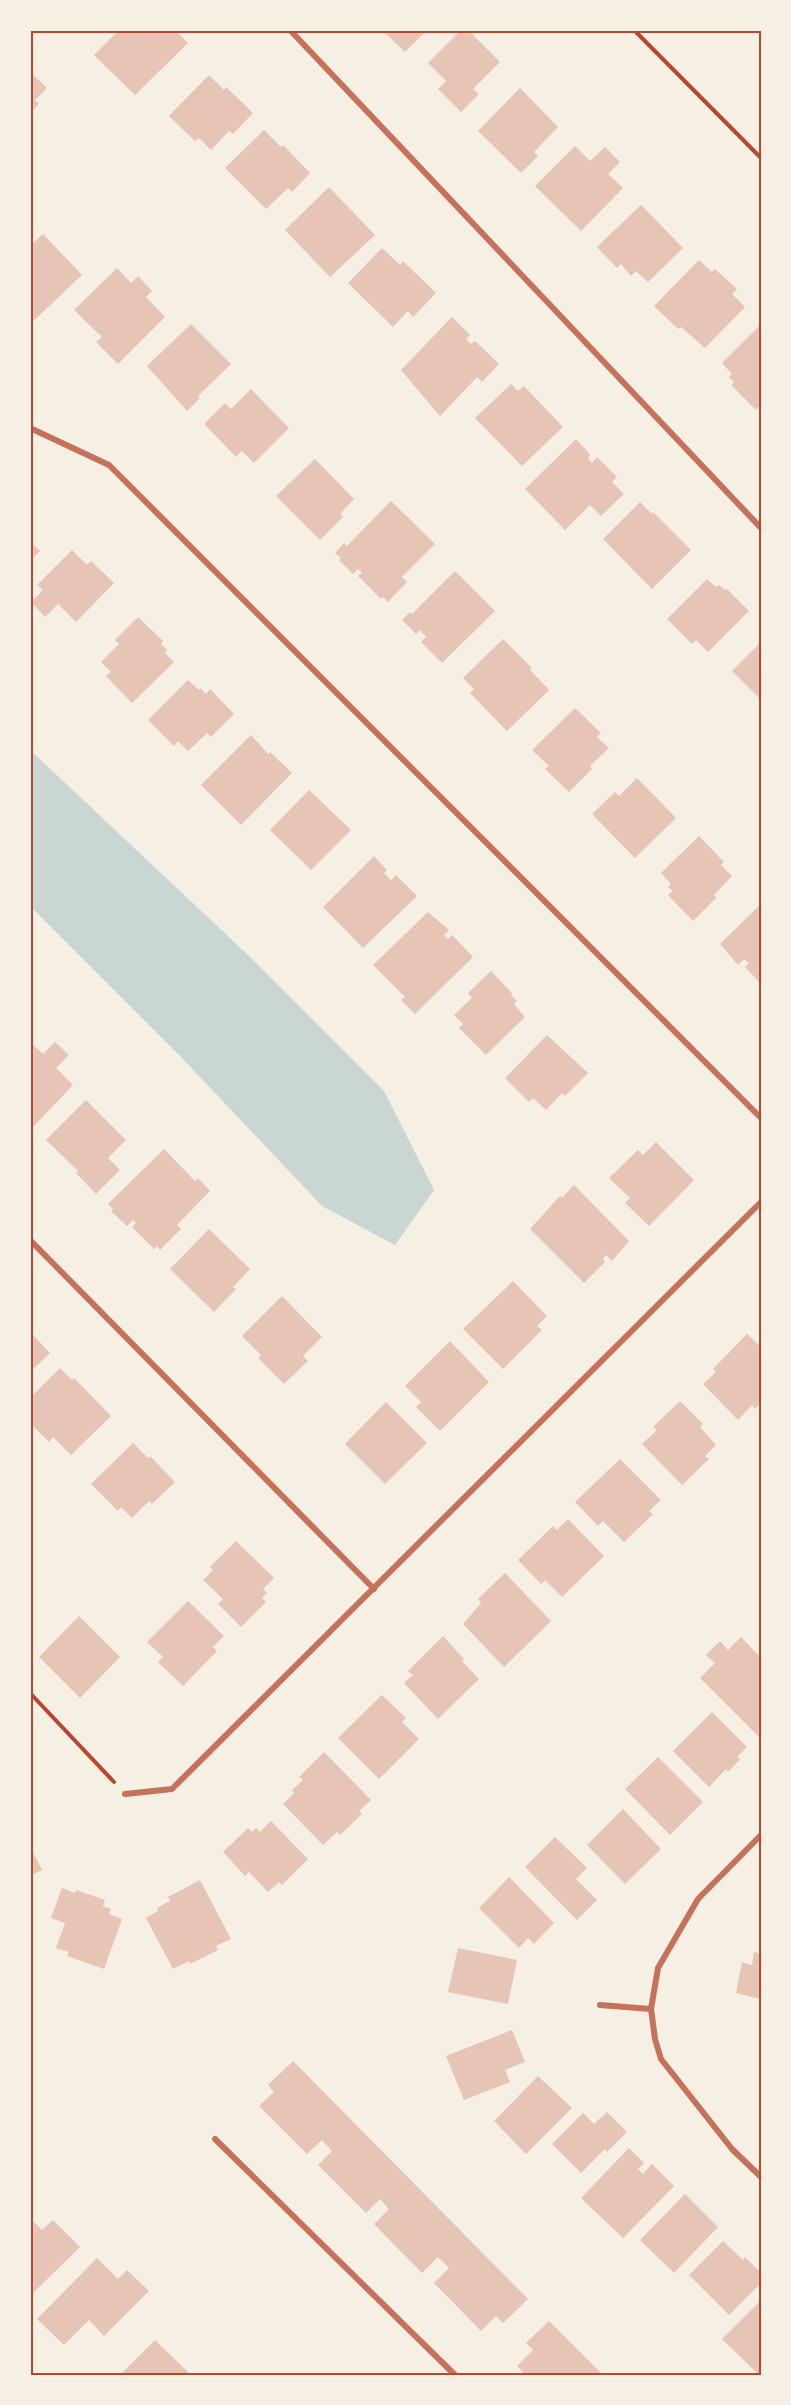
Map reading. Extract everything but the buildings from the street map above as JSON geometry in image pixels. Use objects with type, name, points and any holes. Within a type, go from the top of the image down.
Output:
[{"type":"street","points":[[290,30],[761,528]]},
{"type":"street","points":[[30,428],[109,465],[761,1118]]},
{"type":"street","points":[[125,1794],[172,1789],[761,1202]]},
{"type":"street","points":[[30,1240],[374,1588]]},
{"type":"street","points":[[761,1835],[698,1899],[658,1968],[651,2009],[655,2039],[661,2059],[732,2149],[761,2177]]},
{"type":"street","points":[[600,2005],[651,2009]]},
{"type":"street","points":[[215,2139],[455,2375]]},
{"type":"path","points":[[634,30],[761,158]]},
{"type":"path","points":[[30,1694],[125,1794]]},
{"type":"shaded area","points":[[30,750],[248,955],[384,1091],[434,1190],[395,1245],[322,1206],[182,1058],[30,906]]}]
